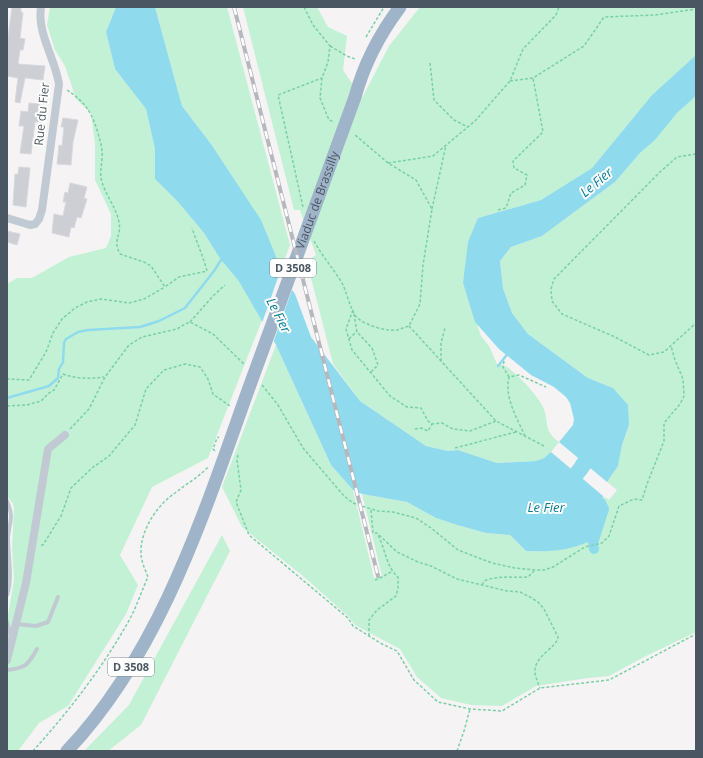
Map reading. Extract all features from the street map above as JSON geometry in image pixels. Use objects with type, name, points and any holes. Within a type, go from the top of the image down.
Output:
[{"type":"highway","name":"D 3508","points":[[355,97],[361,76],[371,52],[400,7]]},
{"type":"highway","name":"D 3508","points":[[355,97],[385,42],[408,7]]},
{"type":"highway","name":"Viaduc de Brassilly","points":[[225,438],[355,97]]},
{"type":"highway","name":"D 3508","points":[[67,751],[96,718],[116,689],[157,619],[195,533],[225,438]]},
{"type":"street","name":"Rue du Fier","points":[[7,218],[30,225],[36,224],[42,210],[58,84],[57,73],[42,32],[40,13],[41,7]]},
{"type":"street","points":[[7,660],[26,583],[48,449],[65,435]]},
{"type":"lane","points":[[7,501],[11,516],[7,537],[10,575],[7,595]]},
{"type":"lane","points":[[16,624],[36,626],[48,622],[58,597]]},
{"type":"lane","points":[[7,622],[12,640]]},
{"type":"lane","points":[[7,670],[22,668],[32,659],[37,649]]},
{"type":"path","points":[[304,7],[313,25],[330,46],[347,57],[356,59]]},
{"type":"path","points":[[388,163],[433,156],[475,121],[510,81],[523,49],[556,16],[559,7]]},
{"type":"path","points":[[510,81],[533,78],[584,46],[604,17],[655,15],[696,8]]},
{"type":"path","points":[[329,120],[320,98],[322,78],[328,62],[330,46]]},
{"type":"path","points":[[430,63],[434,100],[454,120],[468,127]]},
{"type":"path","points":[[304,208],[278,95],[322,78]]},
{"type":"path","points":[[498,210],[506,208],[511,193],[525,185],[527,175],[514,168],[514,161],[543,132],[533,78]]},
{"type":"path","points":[[58,84],[80,99],[94,119],[101,146],[102,158],[100,168],[102,182],[118,216],[119,232],[116,238],[116,247],[120,254],[144,262],[151,266],[165,287]]},
{"type":"path","points":[[353,133],[388,163],[416,180],[432,209]]},
{"type":"path","points":[[314,241],[343,284],[355,316],[367,324],[386,330],[396,330],[409,326],[420,304],[423,265],[432,209],[446,145]]},
{"type":"path","points":[[696,154],[677,157],[660,172],[554,279],[551,289],[552,301],[562,314],[615,337],[648,355],[664,352],[696,323]]},
{"type":"path","points":[[7,380],[8,378],[29,380],[46,352],[53,333],[62,319],[75,308],[87,302],[101,299],[129,303],[144,299],[179,277],[207,271],[192,228]]},
{"type":"path","points":[[65,435],[89,409],[105,377],[129,345],[142,337],[178,329],[184,324],[190,322],[225,285]]},
{"type":"path","points":[[353,310],[357,331],[372,348],[378,365],[371,372]]},
{"type":"path","points":[[353,310],[346,329],[352,350],[390,396],[407,407],[421,408],[428,421],[432,424],[442,423],[453,428],[470,431],[496,421]]},
{"type":"path","points":[[190,322],[213,334],[246,367]]},
{"type":"path","points":[[409,326],[496,421],[544,446]]},
{"type":"path","points":[[441,361],[440,343],[445,328]]},
{"type":"path","points":[[349,340],[357,331]]},
{"type":"path","points":[[260,382],[278,405],[302,448],[344,496],[353,503],[378,511],[393,512],[416,518],[458,550],[474,557],[515,568],[544,570],[553,567],[585,547],[602,543],[609,536],[619,506],[634,499],[642,500],[646,484],[664,441],[664,423],[680,404],[684,396],[683,379],[671,346]]},
{"type":"path","points":[[504,361],[504,367],[509,377],[507,385],[511,403],[526,436]]},
{"type":"path","points":[[43,545],[61,516],[71,488],[92,468],[109,456],[135,425],[146,389],[164,370],[185,364],[200,367],[208,379],[213,394],[234,409]]},
{"type":"path","points":[[7,406],[27,405],[41,401],[48,393],[54,390],[62,374],[74,378],[92,379],[105,377]]},
{"type":"path","points":[[509,377],[519,375],[546,387]]},
{"type":"path","points":[[415,429],[422,428],[428,430],[432,424]]},
{"type":"path","points":[[455,448],[516,432]]},
{"type":"path","points":[[218,451],[216,455],[213,449],[218,438],[225,438]]},
{"type":"path","points":[[238,452],[237,460],[242,490],[236,502],[249,535],[348,618],[353,626],[396,651],[414,680],[438,702],[470,710],[502,710],[540,688],[609,680],[696,634]]},
{"type":"path","points":[[33,751],[71,707],[110,652],[128,623],[148,577],[142,560],[141,545],[148,524],[154,514],[163,502],[196,478],[210,465]]},
{"type":"path","points":[[371,509],[373,533],[377,532],[397,552],[457,579],[506,591],[520,592],[538,602],[544,609],[558,637],[558,641],[546,651],[539,660],[535,672],[540,688]]},
{"type":"path","points":[[369,636],[369,620],[378,610],[396,596],[398,588],[398,577],[391,572],[384,548],[377,532]]},
{"type":"path","points":[[482,585],[484,581],[490,578],[514,576],[528,577],[534,570]]},
{"type":"path","points":[[375,580],[391,572]]},
{"type":"path","points":[[456,751],[470,710]]},
{"type":"green space","points":[[50,7],[116,7],[106,32],[115,69],[146,109],[155,149],[155,179],[178,202],[204,233],[221,260],[238,280],[262,320],[208,458],[152,487],[120,555],[138,585],[126,614],[68,706],[39,723],[18,751],[7,751],[7,618],[14,580],[12,549],[14,509],[13,504],[7,496],[7,284],[17,278],[32,278],[69,257],[106,248],[111,236],[111,214],[95,180],[95,144],[91,113],[76,99],[65,66],[55,50],[47,25]]},
{"type":"green space","points":[[155,7],[227,7],[290,245],[280,272],[275,254],[211,144],[182,106]]},
{"type":"green space","points":[[243,7],[317,7],[328,27],[347,36],[343,70],[362,98],[389,46],[420,7],[696,7],[696,55],[652,95],[592,168],[541,200],[478,218],[463,283],[481,336],[489,346],[497,364],[502,364],[513,371],[541,402],[548,429],[559,442],[544,458],[536,461],[497,463],[458,450],[448,451],[426,446],[360,401],[333,364],[307,262],[316,255],[300,210],[294,210]]},
{"type":"green space","points":[[696,96],[696,632],[609,676],[536,686],[502,706],[471,705],[441,698],[417,677],[400,649],[355,625],[349,617],[303,576],[242,527],[222,487],[276,345],[331,465],[353,490],[374,578],[382,576],[362,494],[407,502],[436,518],[457,525],[486,533],[510,535],[526,551],[553,550],[580,545],[599,512],[603,496],[609,500],[617,490],[607,482],[618,466],[622,445],[629,425],[613,388],[588,378],[528,334],[512,313],[503,288],[500,261],[511,247],[542,236],[615,182],[640,153],[655,140],[677,113]]},
{"type":"green space","points":[[222,535],[230,551],[141,725],[108,751],[84,751],[129,705]]},
{"type":"water","name":"Le Fier","points":[[116,7],[155,7],[182,106],[211,144],[261,220],[275,254],[280,272],[295,294],[311,337],[360,401],[426,446],[448,451],[458,450],[497,463],[536,461],[544,458],[551,452],[603,496],[590,541],[574,547],[558,550],[526,551],[510,535],[486,533],[457,525],[436,518],[407,502],[362,494],[353,490],[331,465],[276,345],[238,280],[221,260],[204,233],[178,202],[155,179],[155,149],[146,109],[115,69],[106,32]]},
{"type":"water","name":"Le Fier","points":[[696,55],[696,96],[677,113],[655,140],[640,153],[615,182],[542,236],[511,247],[500,261],[503,288],[512,313],[528,334],[588,378],[613,388],[628,405],[629,425],[622,445],[618,466],[607,482],[559,442],[573,425],[574,419],[570,403],[566,397],[554,387],[531,375],[499,349],[475,322],[463,283],[468,242],[478,218],[541,200],[592,168],[652,95]]},
{"type":"pier","points":[[281,269],[293,287],[273,343],[262,323]]},
{"type":"building","points":[[12,7],[21,7],[21,12],[23,13],[20,38],[25,39],[23,50],[20,50],[18,64],[45,66],[43,80],[25,78],[20,103],[15,102],[18,78],[7,76],[7,45]]},
{"type":"building","points":[[29,103],[40,104],[38,122],[35,122],[31,154],[20,153],[24,126],[19,126],[21,111],[28,112]]},
{"type":"building","points":[[63,118],[78,120],[73,142],[71,165],[57,164],[59,145],[62,146],[64,127],[61,127]]},
{"type":"building","points":[[19,167],[30,168],[26,207],[13,205],[15,174],[18,174]]},
{"type":"building","points":[[70,183],[87,187],[84,198],[87,199],[81,218],[77,217],[74,228],[71,227],[69,237],[52,233],[54,214],[63,216],[66,202],[63,202],[65,192],[68,193]]},
{"type":"building","points":[[7,231],[20,234],[17,245],[7,242]]},
{"type":"waterway","points":[[7,398],[49,386],[58,378],[59,369],[63,362],[64,343],[66,339],[78,332],[140,327],[159,321],[185,308],[221,260],[223,260]]},
{"type":"waterway","points":[[498,366],[509,352]]},
{"type":"waterway","name":"Le Fier","points":[[562,489],[572,480],[581,468],[595,444]]},
{"type":"waterway","points":[[591,497],[601,503],[604,509],[593,543],[594,549]]},
{"type":"railway","points":[[234,7],[378,576]]}]
